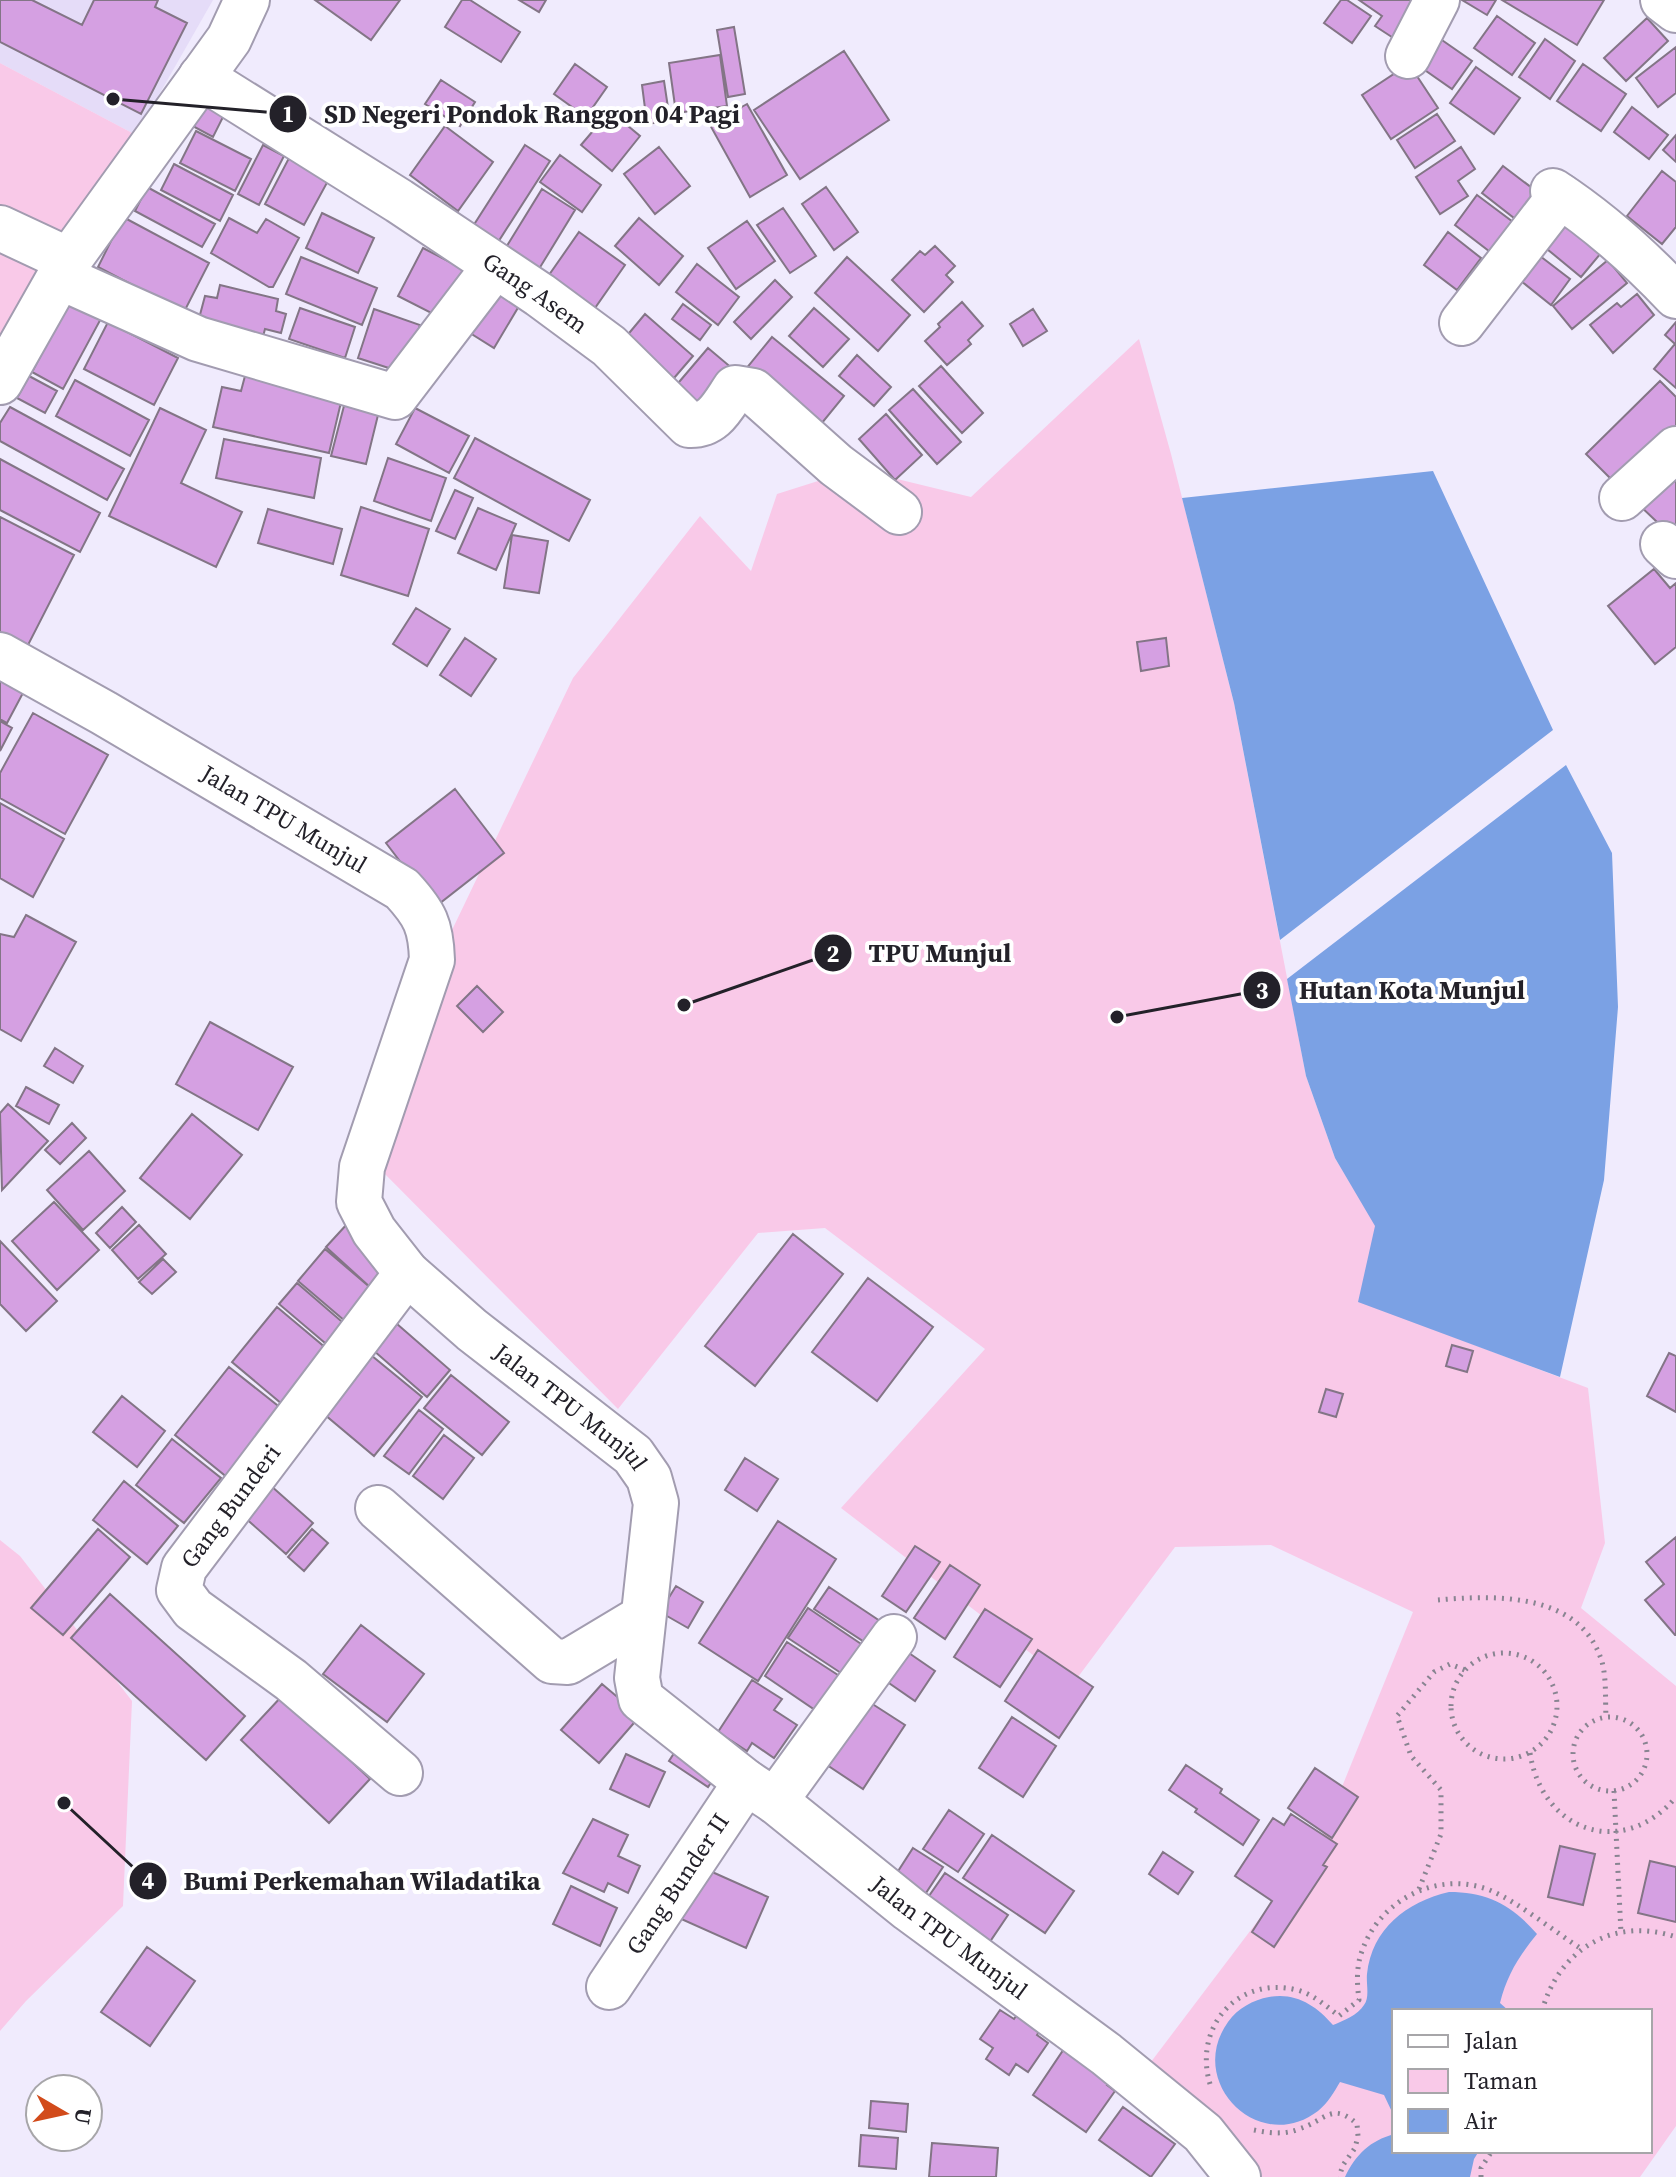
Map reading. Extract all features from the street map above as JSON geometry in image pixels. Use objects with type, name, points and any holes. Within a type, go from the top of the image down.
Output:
[{"type":"street","points":[[0,382],[60,266],[78,248],[229,39],[247,0]]},
{"type":"street","points":[[1408,56],[1437,0]]},
{"type":"street","points":[[1663,0],[1676,10]]},
{"type":"street","name":"Gang Asem","points":[[201,77],[399,201],[540,295],[609,346],[689,425],[701,425],[713,420],[735,388],[753,391],[836,465],[899,512]]},
{"type":"street","points":[[1462,323],[1557,193],[1637,255],[1676,296]]},
{"type":"street","points":[[0,228],[60,266],[186,334],[395,397],[495,266]]},
{"type":"street","points":[[1622,498],[1676,449]]},
{"type":"street","name":"Jalan TPU Munjul","points":[[0,655],[402,889],[421,910],[431,934],[432,960],[362,1167],[359,1202],[374,1231],[407,1273],[472,1330],[633,1455],[649,1478],[656,1503],[637,1678],[641,1699],[909,1909],[1106,2054],[1203,2133],[1238,2177]]},
{"type":"street","name":"Gang Bunderi","points":[[400,1773],[291,1680],[193,1609],[179,1590],[184,1568],[407,1273]]},
{"type":"street","points":[[378,1508],[552,1661],[568,1662],[643,1617]]},
{"type":"street","name":"Gang Bunder II","points":[[609,1987],[761,1792],[894,1637]]},
{"type":"path","points":[[1438,1600],[1471,1597],[1542,1603],[1568,1616],[1590,1636],[1601,1657],[1606,1717]]},
{"type":"path","points":[[1510,1653],[1540,1667],[1550,1680],[1556,1696],[1552,1728],[1543,1742],[1530,1753],[1515,1759],[1482,1755],[1468,1746],[1457,1732],[1451,1700],[1455,1684],[1465,1670],[1493,1654],[1510,1653]]},
{"type":"path","points":[[1418,1890],[1441,1834],[1441,1790],[1411,1756],[1397,1716],[1434,1672],[1450,1664],[1465,1670]]},
{"type":"path","points":[[1606,1717],[1633,1725],[1647,1750],[1639,1778],[1628,1787],[1614,1791],[1600,1790],[1587,1783],[1577,1772],[1573,1758],[1574,1744],[1581,1731],[1592,1722],[1606,1717]]},
{"type":"path","points":[[1530,1753],[1533,1773],[1541,1792],[1570,1821],[1589,1829],[1615,1831],[1647,1823],[1662,1813],[1676,1797]]},
{"type":"path","points":[[1614,1791],[1621,1933]]},
{"type":"path","points":[[1211,2089],[1205,2068],[1206,2048],[1212,2027],[1224,2010],[1240,1997],[1259,1989],[1280,1986],[1310,1995],[1339,2016],[1359,2000],[1357,1977],[1360,1954],[1370,1932],[1383,1914],[1418,1890],[1456,1884],[1494,1892],[1580,1948]]},
{"type":"path","points":[[1543,2009],[1560,1970],[1580,1948],[1621,1933],[1650,1931],[1676,1937]]},
{"type":"path","points":[[1245,2125],[1275,2133],[1296,2131],[1328,2114],[1339,2112],[1349,2117],[1357,2124],[1358,2136],[1339,2177]]},
{"type":"path","points":[[1481,2177],[1481,2168],[1491,2153]]},
{"type":"shaded area","points":[[0,0],[213,0],[136,135],[0,63]]},
{"type":"green space","points":[[0,63],[136,135],[0,354]]},
{"type":"green space","points":[[1139,339],[1234,703],[1306,1076],[1335,1158],[1376,1226],[1359,1301],[1588,1388],[1605,1543],[1581,1608],[1676,1686],[1676,2126],[1640,2177],[1262,2177],[1221,2130],[1132,2087],[1322,1836],[1413,1612],[1271,1545],[1175,1547],[1072,1685],[841,1508],[985,1349],[825,1228],[758,1233],[618,1409],[378,1167],[441,953],[573,678],[700,516],[751,571],[777,494],[856,469],[971,497]]},
{"type":"green space","points":[[0,1540],[20,1556],[132,1701],[123,1906],[26,2001],[0,2031]]},
{"type":"water","points":[[1433,471],[1553,730],[1280,940],[1234,703],[1182,498]]},
{"type":"water","points":[[1566,765],[1612,853],[1618,1007],[1604,1180],[1560,1377],[1358,1302],[1375,1226],[1335,1158],[1306,1076],[1287,979]]},
{"type":"water","points":[[1449,1892],[1487,1898],[1518,1915],[1537,1934],[1519,1958],[1506,1984],[1500,2003],[1507,2009],[1392,2009],[1392,2112],[1384,2095],[1340,2082],[1322,2108],[1295,2123],[1273,2125],[1252,2118],[1235,2106],[1222,2088],[1216,2068],[1217,2045],[1236,2013],[1257,2000],[1288,1996],[1319,2011],[1333,2025],[1350,2017],[1366,2002],[1370,1958],[1384,1931],[1405,1910]]},
{"type":"water","points":[[1392,2135],[1392,2153],[1478,2153],[1470,2177],[1345,2177],[1354,2162],[1378,2140]]},
{"type":"building","points":[[0,0],[32,0],[82,25],[94,0],[158,0],[155,7],[187,23],[141,114],[0,42]]},
{"type":"building","points":[[315,0],[400,0],[371,40]]},
{"type":"building","points":[[462,0],[470,0],[520,32],[501,62],[445,27]]},
{"type":"building","points":[[519,0],[546,0],[539,12]]},
{"type":"building","points":[[1341,0],[1347,0],[1371,16],[1352,43],[1324,23]]},
{"type":"building","points":[[1359,0],[1410,0],[1423,11],[1401,43],[1375,26],[1382,16]]},
{"type":"building","points":[[1462,0],[1496,0],[1487,15]]},
{"type":"building","points":[[1502,0],[1604,0],[1577,45]]},
{"type":"building","points":[[1497,16],[1535,43],[1512,75],[1474,48]]},
{"type":"building","points":[[1647,18],[1668,41],[1626,81],[1604,58]]},
{"type":"building","points":[[734,27],[745,94],[728,97],[717,30]]},
{"type":"building","points":[[1439,38],[1472,61],[1452,89],[1419,66]]},
{"type":"building","points":[[1545,39],[1575,61],[1550,99],[1519,77]]},
{"type":"building","points":[[1676,47],[1676,93],[1658,107],[1636,78]]},
{"type":"building","points":[[844,51],[889,120],[800,179],[754,110]]},
{"type":"building","points":[[720,55],[727,106],[676,113],[669,63]]},
{"type":"building","points":[[575,64],[607,87],[586,117],[554,94]]},
{"type":"building","points":[[1409,64],[1438,108],[1391,139],[1362,95]]},
{"type":"building","points":[[1583,64],[1626,94],[1601,131],[1557,101]]},
{"type":"building","points":[[1476,67],[1520,98],[1494,134],[1450,103]]},
{"type":"building","points":[[441,80],[475,102],[460,126],[425,104]]},
{"type":"building","points":[[664,81],[670,121],[647,124],[642,85]]},
{"type":"building","points":[[202,98],[226,111],[213,137],[189,124]]},
{"type":"building","points":[[747,104],[787,175],[750,197],[710,125]]},
{"type":"building","points":[[1632,107],[1668,135],[1649,159],[1614,132]]},
{"type":"building","points":[[610,111],[640,136],[612,171],[581,145]]},
{"type":"building","points":[[1437,114],[1455,141],[1415,168],[1397,140]]},
{"type":"building","points":[[445,126],[493,162],[458,211],[410,175]]},
{"type":"building","points":[[196,131],[251,159],[235,191],[180,163]]},
{"type":"building","points":[[1676,135],[1676,162],[1663,150]]},
{"type":"building","points":[[263,145],[284,156],[259,205],[238,194]]},
{"type":"building","points":[[525,145],[550,161],[493,250],[468,234]]},
{"type":"building","points":[[659,147],[690,186],[655,214],[624,174]]},
{"type":"building","points":[[1461,147],[1475,169],[1458,181],[1468,196],[1440,214],[1416,177]]},
{"type":"building","points":[[560,155],[601,185],[582,212],[540,182]]},
{"type":"building","points":[[289,158],[329,179],[304,225],[265,204]]},
{"type":"building","points":[[174,164],[233,195],[220,221],[161,190]]},
{"type":"building","points":[[1503,166],[1544,197],[1523,225],[1482,193]]},
{"type":"building","points":[[1662,171],[1676,182],[1676,227],[1662,244],[1627,216]]},
{"type":"building","points":[[147,187],[215,224],[202,247],[135,211]]},
{"type":"building","points":[[826,187],[858,232],[834,250],[802,204]]},
{"type":"building","points":[[542,189],[575,210],[539,269],[505,249]]},
{"type":"building","points":[[1477,195],[1521,228],[1498,258],[1455,225]]},
{"type":"building","points":[[783,208],[816,256],[790,273],[757,225]]},
{"type":"building","points":[[322,213],[374,238],[358,273],[306,248]]},
{"type":"building","points":[[123,217],[209,263],[184,312],[98,267]]},
{"type":"building","points":[[229,218],[257,233],[266,219],[299,238],[273,287],[211,253]]},
{"type":"building","points":[[639,218],[683,256],[659,285],[615,246]]},
{"type":"building","points":[[1571,218],[1606,247],[1581,277],[1547,249]]},
{"type":"building","points":[[747,221],[775,261],[736,289],[708,248]]},
{"type":"building","points":[[579,232],[625,265],[588,318],[542,285]]},
{"type":"building","points":[[1448,232],[1481,258],[1457,290],[1424,265]]},
{"type":"building","points":[[935,246],[955,266],[946,275],[953,282],[924,312],[892,280],[920,251],[925,255]]},
{"type":"building","points":[[423,248],[469,272],[445,320],[398,296]]},
{"type":"building","points":[[1540,256],[1570,279],[1551,305],[1521,281]]},
{"type":"building","points":[[301,257],[377,288],[362,325],[286,294]]},
{"type":"building","points":[[847,257],[910,315],[878,351],[815,293]]},
{"type":"building","points":[[1608,260],[1627,283],[1572,329],[1553,306]]},
{"type":"building","points":[[697,264],[739,297],[718,325],[676,292]]},
{"type":"building","points":[[775,280],[792,297],[751,339],[734,322]]},
{"type":"building","points":[[220,285],[278,299],[276,311],[286,314],[281,333],[265,329],[260,348],[197,326],[205,296],[217,298]]},
{"type":"building","points":[[488,287],[519,306],[494,348],[462,328]]},
{"type":"building","points":[[1637,294],[1654,315],[1613,353],[1590,325],[1617,303],[1621,307]]},
{"type":"building","points":[[72,296],[104,313],[63,389],[32,372]]},
{"type":"building","points":[[962,302],[983,326],[968,340],[971,344],[947,365],[925,341]]},
{"type":"building","points":[[683,304],[711,325],[700,340],[672,319]]},
{"type":"building","points":[[300,308],[355,327],[345,358],[289,339]]},
{"type":"building","points":[[814,308],[849,339],[823,367],[789,336]]},
{"type":"building","points":[[374,309],[420,325],[404,373],[358,358]]},
{"type":"building","points":[[1033,309],[1047,331],[1023,346],[1010,324]]},
{"type":"building","points":[[645,314],[693,356],[668,385],[620,344]]},
{"type":"building","points":[[108,322],[178,358],[154,405],[84,369]]},
{"type":"building","points":[[1676,322],[1676,388],[1654,369],[1675,344],[1665,335]]},
{"type":"building","points":[[772,337],[844,396],[817,429],[745,370]]},
{"type":"building","points":[[708,348],[733,369],[693,416],[668,395]]},
{"type":"building","points":[[857,355],[891,387],[874,406],[839,376]]},
{"type":"building","points":[[941,366],[983,413],[962,433],[919,386]]},
{"type":"building","points":[[29,376],[57,391],[45,413],[17,398]]},
{"type":"building","points":[[245,376],[342,398],[329,453],[213,427],[222,387],[241,391]]},
{"type":"building","points":[[75,380],[149,420],[130,456],[56,416]]},
{"type":"building","points":[[1660,381],[1676,397],[1676,430],[1619,487],[1586,454]]},
{"type":"building","points":[[913,389],[961,442],[937,464],[889,410]]},
{"type":"building","points":[[345,402],[379,411],[366,464],[331,456]]},
{"type":"building","points":[[10,407],[124,469],[107,500],[0,441],[0,423]]},
{"type":"building","points":[[160,408],[206,430],[181,483],[242,512],[216,567],[109,516]]},
{"type":"building","points":[[415,408],[469,436],[449,473],[396,444]]},
{"type":"building","points":[[886,414],[922,455],[895,480],[859,439]]},
{"type":"building","points":[[475,438],[590,500],[569,541],[454,478]]},
{"type":"building","points":[[224,439],[321,458],[314,498],[216,478]]},
{"type":"building","points":[[388,458],[446,478],[431,521],[374,501]]},
{"type":"building","points":[[0,459],[100,513],[80,552],[0,510]]},
{"type":"building","points":[[1676,461],[1676,540],[1637,503]]},
{"type":"building","points":[[455,490],[473,498],[455,539],[436,531]]},
{"type":"building","points":[[361,507],[429,529],[408,596],[341,575]]},
{"type":"building","points":[[478,508],[516,524],[496,570],[458,553]]},
{"type":"building","points":[[268,509],[342,529],[333,564],[258,543]]},
{"type":"building","points":[[0,517],[74,555],[27,647],[0,633]]},
{"type":"building","points":[[512,535],[548,541],[539,593],[504,588]]},
{"type":"building","points":[[1654,569],[1670,588],[1676,583],[1676,647],[1655,664],[1608,606]]},
{"type":"building","points":[[416,608],[450,629],[427,666],[393,644]]},
{"type":"building","points":[[465,638],[496,659],[471,696],[440,675]]},
{"type":"building","points":[[1166,638],[1169,666],[1141,671],[1137,642]]},
{"type":"building","points":[[0,659],[32,676],[7,723],[0,719]]},
{"type":"building","points":[[33,713],[108,755],[65,834],[0,798],[0,773]]},
{"type":"building","points":[[0,721],[12,728],[0,751]]},
{"type":"building","points":[[455,789],[504,853],[435,907],[386,843]]},
{"type":"building","points":[[0,803],[64,839],[33,897],[0,878]]},
{"type":"building","points":[[26,915],[76,942],[21,1041],[0,1029],[0,934],[14,937]]},
{"type":"building","points":[[477,986],[503,1012],[483,1032],[457,1006]]},
{"type":"building","points":[[210,1022],[293,1067],[258,1130],[176,1084]]},
{"type":"building","points":[[55,1048],[83,1066],[73,1083],[44,1066]]},
{"type":"building","points":[[26,1087],[59,1105],[49,1124],[16,1106]]},
{"type":"building","points":[[8,1104],[48,1141],[2,1190],[0,1113]]},
{"type":"building","points":[[192,1114],[242,1155],[190,1219],[140,1178]]},
{"type":"building","points":[[72,1123],[86,1138],[60,1164],[45,1150]]},
{"type":"building","points":[[89,1151],[125,1191],[83,1230],[47,1190]]},
{"type":"building","points":[[54,1202],[99,1250],[57,1290],[12,1241]]},
{"type":"building","points":[[122,1207],[136,1222],[110,1248],[96,1233]]},
{"type":"building","points":[[348,1223],[394,1263],[371,1288],[326,1247]]},
{"type":"building","points":[[139,1225],[166,1254],[138,1279],[112,1250]]},
{"type":"building","points":[[793,1234],[843,1274],[755,1386],[705,1346]]},
{"type":"building","points":[[0,1241],[57,1301],[26,1331],[0,1304]]},
{"type":"building","points":[[325,1249],[379,1295],[352,1327],[298,1281]]},
{"type":"building","points":[[163,1259],[176,1272],[152,1294],[139,1282]]},
{"type":"building","points":[[868,1278],[933,1327],[877,1401],[812,1352]]},
{"type":"building","points":[[297,1283],[355,1333],[338,1354],[279,1304]]},
{"type":"building","points":[[277,1307],[327,1349],[282,1404],[232,1362]]},
{"type":"building","points":[[389,1317],[450,1370],[427,1397],[366,1344]]},
{"type":"building","points":[[1452,1345],[1473,1351],[1467,1372],[1446,1366]]},
{"type":"building","points":[[366,1351],[422,1397],[374,1456],[318,1409]]},
{"type":"building","points":[[1669,1353],[1676,1356],[1676,1412],[1647,1396]]},
{"type":"building","points":[[229,1367],[282,1409],[228,1478],[175,1435]]},
{"type":"building","points":[[451,1375],[509,1422],[482,1455],[424,1408]]},
{"type":"building","points":[[1326,1389],[1343,1394],[1336,1417],[1319,1412]]},
{"type":"building","points":[[122,1396],[165,1431],[137,1467],[93,1432]]},
{"type":"building","points":[[419,1410],[443,1429],[409,1474],[384,1456]]},
{"type":"building","points":[[444,1435],[474,1458],[443,1499],[413,1476]]},
{"type":"building","points":[[172,1439],[221,1478],[184,1523],[136,1485]]},
{"type":"building","points":[[745,1458],[778,1479],[757,1511],[725,1490]]},
{"type":"building","points":[[124,1481],[178,1526],[147,1564],[93,1520]]},
{"type":"building","points":[[270,1485],[313,1523],[286,1554],[243,1516]]},
{"type":"building","points":[[778,1521],[836,1559],[758,1681],[699,1643]]},
{"type":"building","points":[[98,1529],[130,1557],[63,1635],[31,1608]]},
{"type":"building","points":[[312,1529],[328,1543],[304,1571],[288,1557]]},
{"type":"building","points":[[1676,1537],[1675,1635],[1645,1600],[1664,1584],[1646,1562]]},
{"type":"building","points":[[915,1546],[940,1562],[906,1612],[882,1596]]},
{"type":"building","points":[[950,1565],[980,1585],[945,1639],[914,1618]]},
{"type":"building","points":[[676,1586],[703,1602],[688,1628],[660,1612]]},
{"type":"building","points":[[829,1587],[883,1623],[869,1645],[814,1609]]},
{"type":"building","points":[[110,1594],[245,1716],[206,1760],[71,1638]]},
{"type":"building","points":[[808,1608],[867,1648],[847,1677],[788,1638]]},
{"type":"building","points":[[985,1609],[1032,1639],[1000,1687],[954,1657]]},
{"type":"building","points":[[361,1625],[424,1674],[387,1722],[323,1674]]},
{"type":"building","points":[[787,1642],[841,1677],[818,1712],[765,1676]]},
{"type":"building","points":[[1038,1650],[1093,1687],[1059,1738],[1005,1701]]},
{"type":"building","points":[[906,1651],[935,1671],[915,1701],[886,1681]]},
{"type":"building","points":[[752,1680],[782,1699],[774,1710],[797,1725],[774,1758],[752,1743],[747,1751],[718,1732]]},
{"type":"building","points":[[602,1684],[640,1716],[599,1763],[561,1730]]},
{"type":"building","points":[[282,1696],[370,1779],[329,1823],[241,1740]]},
{"type":"building","points":[[860,1696],[905,1725],[863,1789],[818,1759]]},
{"type":"building","points":[[1012,1717],[1056,1746],[1023,1797],[979,1768]]},
{"type":"building","points":[[680,1744],[719,1771],[708,1787],[669,1761]]},
{"type":"building","points":[[626,1754],[665,1772],[649,1807],[610,1789]]},
{"type":"building","points":[[1186,1765],[1222,1789],[1220,1793],[1259,1820],[1243,1845],[1169,1790]]},
{"type":"building","points":[[1315,1768],[1358,1797],[1332,1838],[1288,1808]]},
{"type":"building","points":[[949,1810],[984,1834],[958,1872],[923,1849]]},
{"type":"building","points":[[1291,1814],[1337,1844],[1323,1865],[1327,1867],[1274,1947],[1252,1932],[1272,1901],[1235,1876],[1273,1818],[1284,1825]]},
{"type":"building","points":[[593,1819],[628,1835],[618,1856],[640,1866],[628,1893],[608,1883],[604,1892],[563,1873]]},
{"type":"building","points":[[992,1835],[1074,1891],[1045,1933],[963,1878]]},
{"type":"building","points":[[1560,1846],[1595,1854],[1583,1905],[1548,1897]]},
{"type":"building","points":[[913,1848],[943,1867],[922,1899],[893,1879]]},
{"type":"building","points":[[1163,1852],[1193,1872],[1178,1894],[1149,1874]]},
{"type":"building","points":[[1650,1861],[1676,1867],[1676,1922],[1638,1913]]},
{"type":"building","points":[[701,1867],[768,1897],[746,1948],[679,1918]]},
{"type":"building","points":[[945,1873],[1008,1915],[985,1949],[922,1906]]},
{"type":"building","points":[[571,1886],[617,1908],[600,1946],[553,1924]]},
{"type":"building","points":[[147,1947],[195,1981],[150,2046],[101,2012]]},
{"type":"building","points":[[1024,2005],[1046,2021],[1037,2035],[1048,2043],[1028,2072],[1016,2064],[1009,2075],[986,2059],[993,2048],[980,2039],[1000,2010],[1014,2019]]},
{"type":"building","points":[[1070,2040],[1116,2072],[1107,2085],[1115,2091],[1086,2132],[1033,2095]]},
{"type":"building","points":[[871,2101],[908,2104],[906,2132],[869,2128]]},
{"type":"building","points":[[1123,2107],[1175,2144],[1151,2177],[1099,2140]]},
{"type":"building","points":[[861,2135],[898,2138],[896,2169],[859,2166]]},
{"type":"building","points":[[932,2143],[998,2148],[996,2177],[929,2177]]},
{"type":"place","name":"SD Negeri Pondok Ranggon 04 Pagi","points":[[113,99]]},
{"type":"place","name":"TPU Munjul","points":[[684,1005]]},
{"type":"place","name":"Hutan Kota Munjul","points":[[1117,1017]]},
{"type":"place","name":"Bumi Perkemahan Wiladatika","points":[[64,1803]]}]
